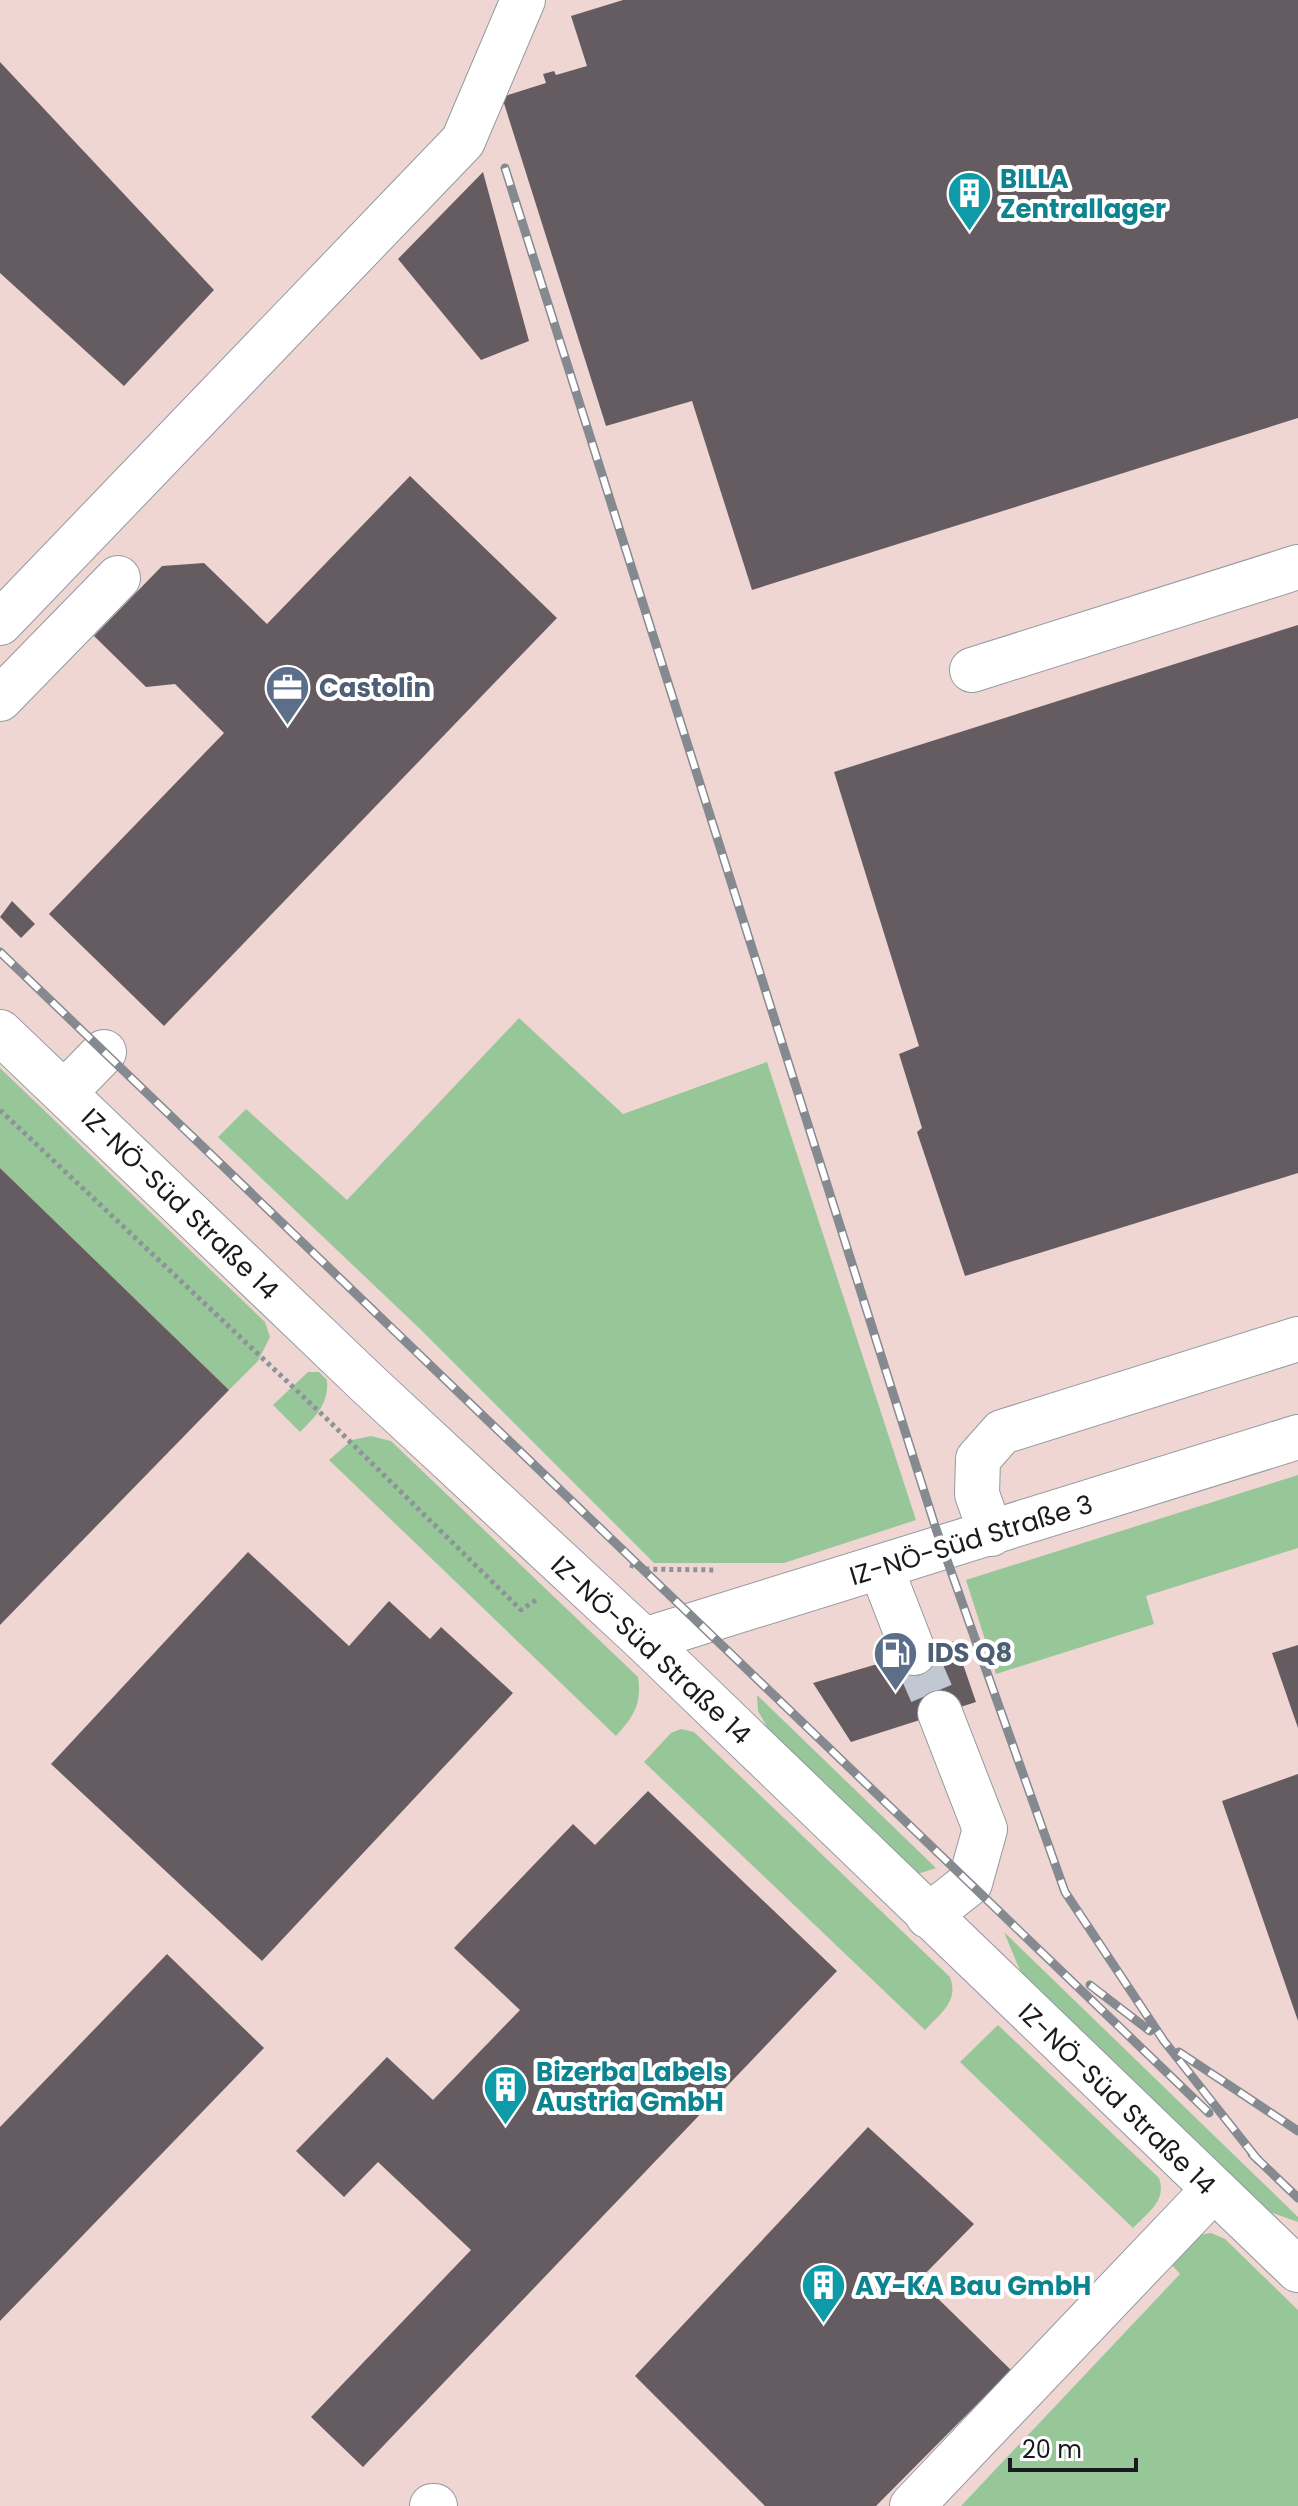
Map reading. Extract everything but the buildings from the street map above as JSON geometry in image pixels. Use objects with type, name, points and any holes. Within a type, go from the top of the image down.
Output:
[{"type":"street","points":[[0,623],[463,141],[523,0]]},
{"type":"street","points":[[972,670],[1298,567]]},
{"type":"street","points":[[0,699],[118,578]]},
{"type":"street","name":"IZ-NÖ-Süd Straße 14","points":[[0,1032],[571,1575],[644,1640],[1298,2270]]},
{"type":"street","points":[[64,1093],[104,1052]]},
{"type":"street","points":[[991,1534],[977,1494],[978,1459],[1002,1432],[1298,1339]]},
{"type":"street","name":"IZ-NÖ-Süd Straße 3","points":[[644,1640],[1298,1437]]},
{"type":"street","points":[[881,1568],[914,1653]]},
{"type":"street","points":[[928,1916],[970,1883],[985,1829],[940,1713]]},
{"type":"street","points":[[912,2506],[1213,2190]]},
{"type":"path","points":[[0,1110],[330,1422],[521,1610],[571,1575]]},
{"type":"shaded area","points":[[0,0],[1298,0],[1298,2506],[0,2506]]},
{"type":"green space","points":[[519,1018],[623,1114],[767,1062],[916,1520],[784,1563],[654,1563],[418,1327],[218,1137],[246,1109],[347,1200]]},
{"type":"green space","points":[[0,1068],[265,1322],[270,1337],[258,1361],[229,1390],[0,1168]]},
{"type":"green space","points":[[308,1372],[319,1372],[327,1380],[326,1396],[320,1409],[300,1432],[273,1405]]},
{"type":"green space","points":[[371,1436],[391,1441],[638,1677],[639,1695],[635,1709],[616,1736],[329,1460],[352,1440]]},
{"type":"green space","points":[[1298,1475],[1298,1548],[1146,1596],[1154,1624],[996,1674],[966,1580]]},
{"type":"green space","points":[[757,1695],[936,1868],[918,1874],[777,1744],[758,1711]]},
{"type":"green space","points":[[681,1729],[694,1732],[950,1977],[950,2000],[925,2030],[644,1762],[671,1733]]},
{"type":"green space","points":[[1004,1932],[1298,2217],[1298,2222],[1264,2210],[1026,1985]]},
{"type":"green space","points":[[998,2025],[1159,2178],[1158,2200],[1133,2228],[960,2062]]},
{"type":"green space","points":[[1211,2233],[1225,2239],[1298,2310],[1298,2506],[961,2506],[1180,2274],[1170,2263],[1199,2235]]},
{"type":"tunnel","points":[[914,1653],[940,1713]]},
{"type":"railway","points":[[505,168],[936,1529],[1065,1892],[1164,2041],[1258,2160]]},
{"type":"railway","points":[[0,952],[1209,2113]]},
{"type":"railway","points":[[1090,1985],[1150,2031]]},
{"type":"railway","points":[[1179,2052],[1298,2131]]},
{"type":"railway","points":[[1252,2154],[1298,2198]]},
{"type":"place","name":"BILLA Zentrallager","points":[[969,233]]},
{"type":"place","name":"Castolin","points":[[288,727]]},
{"type":"place","name":"IDS Q8","points":[[896,1692]]},
{"type":"place","name":"Bizerba Labels Austria GmbH","points":[[505,2126]]},
{"type":"place","name":"AY-KA Bau GmbH","points":[[824,2325]]}]
